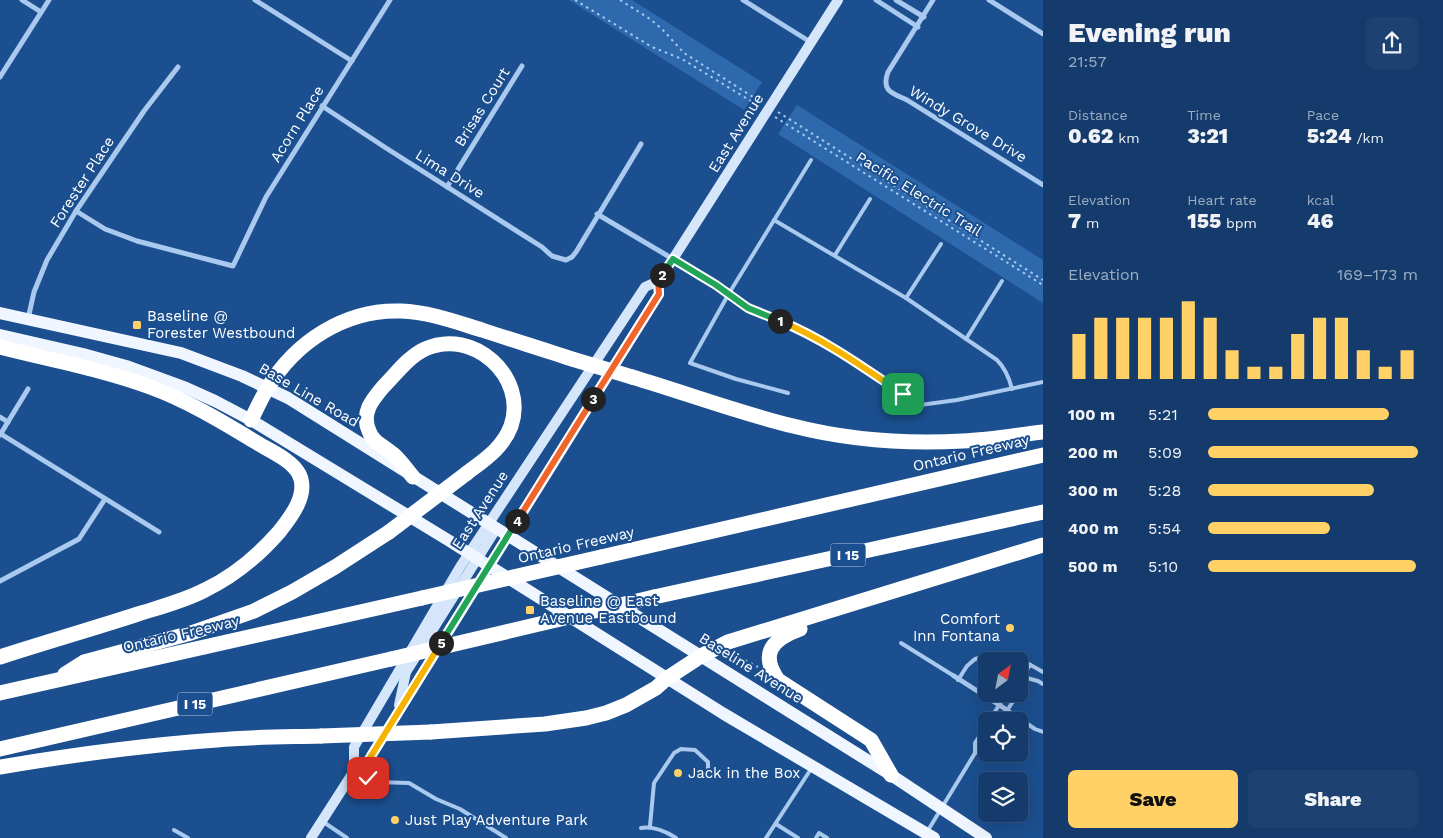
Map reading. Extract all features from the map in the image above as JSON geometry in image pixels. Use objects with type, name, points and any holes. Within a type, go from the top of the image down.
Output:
[{"type":"highway","points":[[251,420],[268,388],[289,360],[322,331],[354,317],[376,312],[401,311],[426,314],[794,426],[841,435],[927,442],[965,441],[1043,432]]},
{"type":"highway","points":[[55,680],[84,662],[190,633],[254,611],[292,592],[335,567],[388,532],[467,473],[496,450],[511,426],[514,414],[513,393],[504,374],[494,361],[478,350],[460,344],[435,345],[426,349],[411,359],[373,398],[368,408],[367,424],[371,436],[377,443],[393,454],[414,477]]},
{"type":"highway","points":[[0,347],[92,369],[150,386],[170,395],[241,433],[285,460],[299,474],[302,491],[295,509],[275,536],[256,556],[226,579],[193,596],[165,606],[0,657]]},
{"type":"highway","name":"Ontario Freeway","points":[[0,694],[1043,455]]},
{"type":"highway","name":"I 15","points":[[0,750],[654,598],[1043,512]]},
{"type":"highway","points":[[0,767],[56,757],[219,739],[431,732],[546,724],[586,718],[626,706],[656,688],[666,679],[701,656],[728,642],[869,597],[1043,545]]},
{"type":"highway","points":[[887,593],[872,605],[783,635],[771,647],[768,660],[771,670],[778,680],[870,740],[891,775]]},
{"type":"main road","name":"East Avenue","points":[[354,771],[354,747],[385,692],[645,287],[658,281],[673,259],[838,0]]},
{"type":"main road","name":"East Avenue","points":[[311,838],[354,771],[368,761],[490,567],[659,294],[658,281]]},
{"type":"main road","name":"Base Line Road","points":[[0,313],[181,353],[221,367],[288,398],[492,526]]},
{"type":"main road","points":[[0,335],[126,366],[208,397],[251,420],[474,556],[666,679],[928,836]]},
{"type":"main road","name":"Baseline Avenue","points":[[492,526],[891,775],[986,838]]},
{"type":"main road","points":[[397,714],[406,672],[474,556]]},
{"type":"street","points":[[22,0],[41,12]]},
{"type":"street","points":[[0,77],[49,0]]},
{"type":"street","points":[[255,0],[352,61]]},
{"type":"street","name":"Acorn Place","points":[[76,212],[105,229],[137,241],[233,266],[266,197],[390,0]]},
{"type":"street","points":[[743,0],[812,43]]},
{"type":"street","points":[[876,0],[918,27],[933,0]]},
{"type":"street","points":[[896,0],[924,17]]},
{"type":"street","points":[[989,0],[1043,34]]},
{"type":"street","name":"Windy Grove Drive","points":[[918,27],[888,72],[885,81],[886,87],[892,93],[907,100],[1043,185]]},
{"type":"street","name":"Brisas Court","points":[[447,187],[522,66]]},
{"type":"street","name":"Forester Place","points":[[27,320],[41,273],[76,212],[144,111],[178,67]]},
{"type":"street","name":"Lima Drive","points":[[322,106],[542,247],[552,256],[566,260],[572,257],[598,214]]},
{"type":"street","points":[[641,144],[598,214],[673,259]]},
{"type":"street","points":[[28,388],[0,434],[159,532]]},
{"type":"street","points":[[0,417],[8,422]]},
{"type":"street","points":[[0,581],[80,539],[105,499]]},
{"type":"street","points":[[956,678],[1007,710]]},
{"type":"lane","points":[[788,393],[736,379],[690,363],[728,295],[811,160]]},
{"type":"lane","points":[[835,255],[870,199]]},
{"type":"lane","points":[[774,220],[906,298],[997,360],[1003,366],[1012,389]]},
{"type":"lane","points":[[906,298],[941,244]]},
{"type":"lane","points":[[673,259],[716,285],[748,308],[817,338],[920,405],[957,400],[1043,382]]},
{"type":"lane","points":[[966,338],[1002,281]]},
{"type":"lane","points":[[901,644],[956,678],[975,659],[990,655],[1011,654],[1043,672]]},
{"type":"lane","points":[[1028,678],[1038,680],[1043,684]]},
{"type":"lane","points":[[995,712],[1001,702]]},
{"type":"lane","points":[[1012,702],[1007,710],[1035,729],[1043,732]]},
{"type":"lane","points":[[928,836],[942,808],[976,753],[975,744],[978,739]]},
{"type":"lane","points":[[650,826],[654,783],[674,753],[681,749],[695,750],[708,762],[708,771]]},
{"type":"lane","points":[[766,838],[812,767]]},
{"type":"lane","points":[[354,771],[375,782],[408,783],[436,799],[460,809],[506,838]]},
{"type":"lane","points":[[321,821],[347,838]]},
{"type":"lane","points":[[776,824],[798,838]]},
{"type":"lane","points":[[641,828],[650,826],[669,833],[676,838]]},
{"type":"lane","points":[[174,830],[188,838]]},
{"type":"lane","points":[[787,838],[790,833]]},
{"type":"lane","points":[[816,838],[819,833],[827,838]]},
{"type":"path","points":[[575,0],[652,48],[682,59],[751,102]]},
{"type":"path","points":[[620,0],[650,19],[684,53],[754,98]]},
{"type":"path","name":"Pacific Electric Trail","points":[[786,118],[1043,280]]},
{"type":"path","name":"Pacific Electric Trail","points":[[784,122],[1043,285]]},
{"type":"path","points":[[735,651],[739,657],[758,666]]},
{"type":"shaded area","points":[[569,0],[632,0],[762,82],[744,110]]},
{"type":"shaded area","points":[[797,105],[1043,260],[1043,303],[778,134]]},
{"type":"place","name":"Baseline @ Forester Westbound","points":[[137,325]]},
{"type":"place","name":"Baseline @ East Avenue Eastbound","points":[[530,610]]},
{"type":"place","name":"Comfort Inn Fontana","points":[[1010,628]]},
{"type":"place","name":"Jack in the Box","points":[[678,773]]},
{"type":"place","name":"Just Play Adventure Park","points":[[395,820]]},
{"type":"route","points":[[368,778],[354,771],[368,761],[490,567],[659,294],[658,281],[673,259],[716,285],[748,308],[783,322],[835,348],[903,394]]}]
